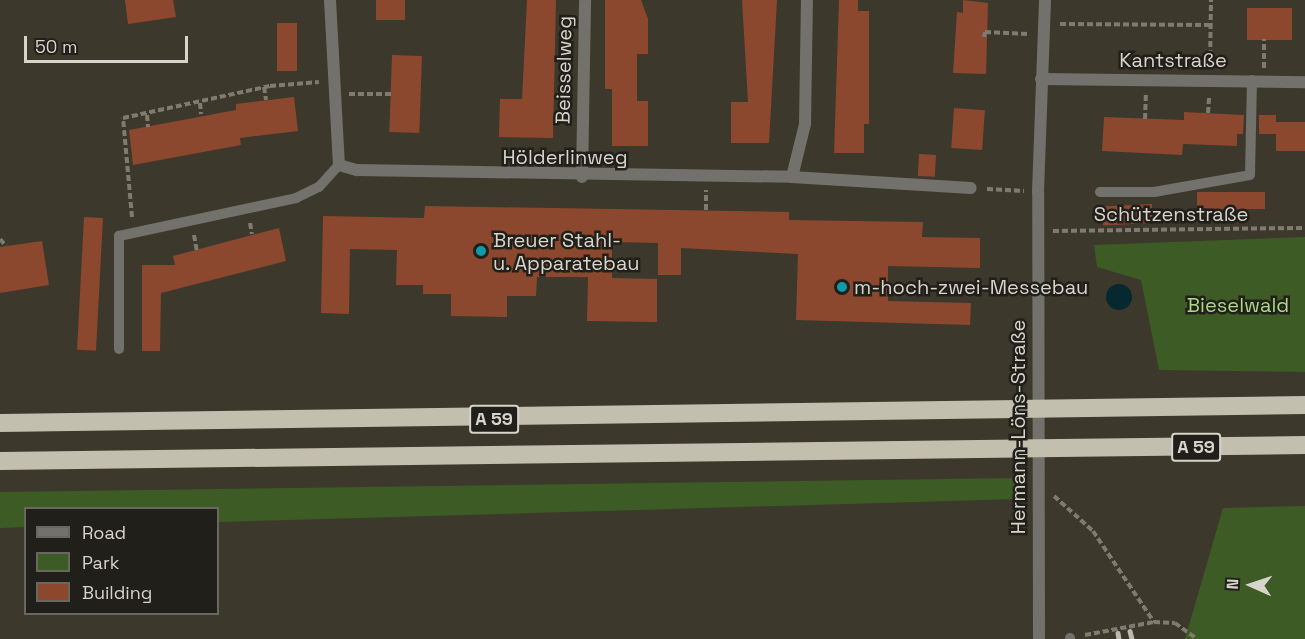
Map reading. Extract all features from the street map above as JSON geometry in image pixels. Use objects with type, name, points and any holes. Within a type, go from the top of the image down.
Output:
[{"type":"highway","name":"A 59","points":[[0,423],[1305,405]]},
{"type":"highway","name":"A 59","points":[[0,461],[1305,445]]},
{"type":"street","points":[[330,0],[339,165]]},
{"type":"street","name":"Beisselweg","points":[[582,177],[585,0]]},
{"type":"street","points":[[792,177],[805,124],[807,0]]},
{"type":"street","name":"Hermann-Löns-Straße","points":[[1039,639],[1037,231],[1045,0]]},
{"type":"street","name":"Kantstraße","points":[[1041,79],[1210,78],[1305,81]]},
{"type":"street","name":"Hölderlinweg","points":[[339,165],[381,174],[792,177],[971,189]]},
{"type":"lane","points":[[1100,192],[1154,192],[1250,175],[1258,80]]},
{"type":"lane","points":[[119,349],[119,236],[296,198],[319,187],[339,165]]},
{"type":"path","points":[[1210,78],[1211,0]]},
{"type":"path","points":[[984,36],[985,32],[1043,29],[1212,25]]},
{"type":"path","points":[[1258,80],[1264,39]]},
{"type":"path","points":[[133,233],[123,118],[147,115],[264,87],[334,81]]},
{"type":"path","points":[[264,87],[266,100]]},
{"type":"path","points":[[335,94],[391,94]]},
{"type":"path","points":[[200,103],[201,114]]},
{"type":"path","points":[[147,115],[148,127]]},
{"type":"path","points":[[1003,190],[1021,191]]},
{"type":"path","name":"Schützenstraße","points":[[1037,231],[1305,228]]},
{"type":"path","points":[[0,239],[6,246]]},
{"type":"path","points":[[1037,490],[1057,496],[1094,531],[1154,622]]},
{"type":"path","points":[[1070,638],[1154,622],[1175,623],[1197,639]]},
{"type":"green space","name":"Bieselwald","points":[[1305,237],[1305,372],[1159,370],[1141,280],[1097,267],[1094,245]]},
{"type":"green space","points":[[1021,478],[1021,499],[219,522],[219,507],[24,507],[24,527],[0,528],[0,492]]},
{"type":"green space","points":[[1305,506],[1305,639],[1185,639],[1223,508]]},
{"type":"water","points":[[1119,284],[1129,287],[1132,297],[1129,307],[1119,310],[1109,307],[1106,297],[1109,287]]},
{"type":"building","points":[[125,0],[173,0],[176,17],[128,24]]},
{"type":"building","points":[[376,0],[405,0],[405,20],[376,20]]},
{"type":"building","points":[[527,0],[556,0],[553,138],[499,137],[500,99],[522,99]]},
{"type":"building","points":[[605,0],[641,0],[648,19],[648,54],[637,54],[637,101],[648,101],[648,146],[612,146],[612,89],[605,89]]},
{"type":"building","points":[[742,0],[777,0],[769,143],[731,143],[731,102],[748,102]]},
{"type":"building","points":[[839,0],[858,0],[858,11],[869,11],[869,124],[864,124],[864,153],[834,153]]},
{"type":"building","points":[[963,0],[988,3],[986,74],[953,73],[957,12],[963,13]]},
{"type":"building","points":[[1247,8],[1292,8],[1292,40],[1247,40]]},
{"type":"building","points":[[277,23],[297,23],[297,71],[277,71]]},
{"type":"building","points":[[392,55],[422,56],[419,133],[389,132]]},
{"type":"building","points":[[294,97],[298,131],[240,138],[241,145],[133,165],[129,130],[236,110],[236,104]]},
{"type":"building","points":[[954,108],[985,110],[982,150],[951,148]]},
{"type":"building","points":[[1184,112],[1244,115],[1243,134],[1237,134],[1237,146],[1183,144],[1182,155],[1102,151],[1104,117],[1184,120]]},
{"type":"building","points":[[1259,115],[1276,115],[1276,134],[1259,134]]},
{"type":"building","points":[[1276,122],[1305,122],[1305,151],[1276,151]]},
{"type":"building","points":[[919,154],[936,155],[935,177],[918,176]]},
{"type":"building","points":[[1197,192],[1265,192],[1265,209],[1197,209]]},
{"type":"building","points":[[1152,204],[1153,223],[1103,226],[1102,207]]},
{"type":"building","points":[[425,206],[789,212],[789,220],[923,222],[922,237],[980,238],[980,268],[888,266],[888,301],[971,303],[970,325],[796,320],[798,254],[681,248],[681,275],[658,275],[658,243],[612,242],[612,278],[657,279],[657,322],[587,321],[588,277],[537,277],[536,296],[507,296],[507,317],[451,316],[451,294],[423,294],[423,285],[396,285],[397,250],[350,249],[349,314],[321,313],[323,216],[424,218]]},
{"type":"building","points":[[84,217],[103,218],[96,351],[77,350]]},
{"type":"building","points":[[279,228],[286,261],[161,293],[160,351],[142,351],[142,265],[175,265],[173,256]]},
{"type":"building","points":[[42,241],[49,285],[0,293],[0,247]]},
{"type":"railway","points":[[1130,631],[1132,639]]},
{"type":"railway","points":[[1118,633],[1119,639]]},
{"type":"place","name":"Breuer Stahl- u. Apparatebau","points":[[481,251]]},
{"type":"place","name":"m-hoch-zwei-Messebau","points":[[842,287]]}]
